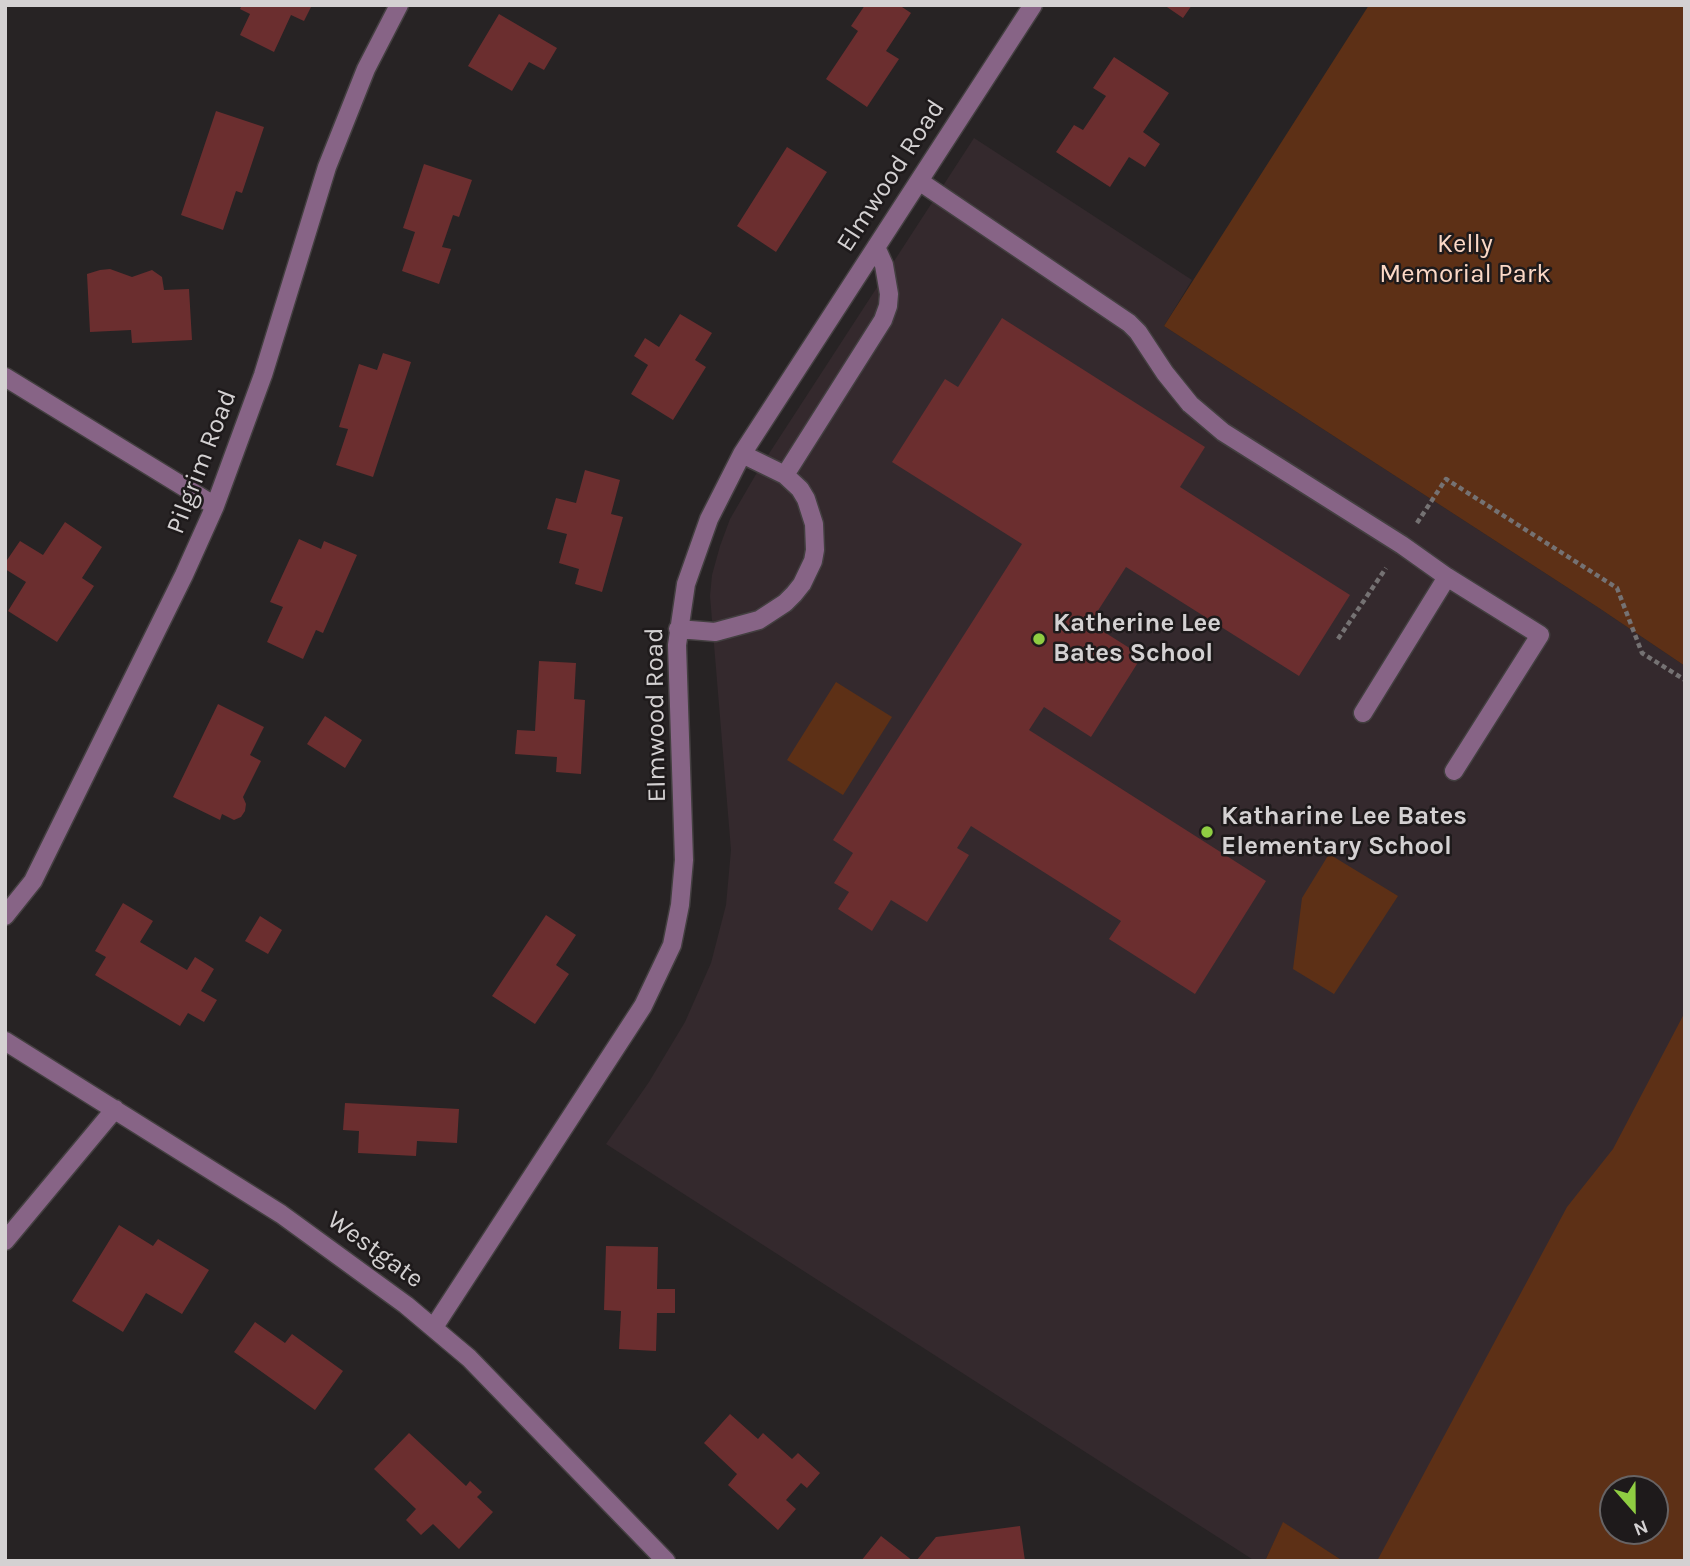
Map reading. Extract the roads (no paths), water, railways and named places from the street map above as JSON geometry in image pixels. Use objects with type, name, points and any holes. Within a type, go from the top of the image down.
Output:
[{"type":"street","name":"Pilgrim Road","points":[[5,916],[33,881],[184,575],[215,506],[263,375],[311,213],[340,133],[366,69],[398,5]]},
{"type":"street","name":"Elmwood Road","points":[[434,1327],[643,1006],[672,946],[680,905],[684,860],[676,663],[678,629],[686,584],[700,541],[742,454],[1033,5]]},
{"type":"street","points":[[919,181],[1129,323],[1177,389],[1206,420],[1540,635],[1454,771]]},
{"type":"street","points":[[785,475],[886,313],[890,294],[888,279],[876,247]]},
{"type":"street","points":[[5,377],[215,506]]},
{"type":"street","points":[[678,629],[715,632],[744,625],[774,612],[802,584],[815,550],[814,524],[800,489],[785,475],[742,454]]},
{"type":"street","points":[[1363,713],[1447,577]]},
{"type":"street","name":"Westgate","points":[[5,1041],[281,1214],[381,1285],[469,1358],[666,1561]]},
{"type":"street","points":[[5,1241],[115,1109]]},
{"type":"place","name":"Katherine Lee Bates School","points":[[1039,639]]},
{"type":"place","name":"Katharine Lee Bates Elementary School","points":[[1207,832]]},
{"type":"park label","name":"Kelly Memorial Park","points":[[1465,260]]}]
